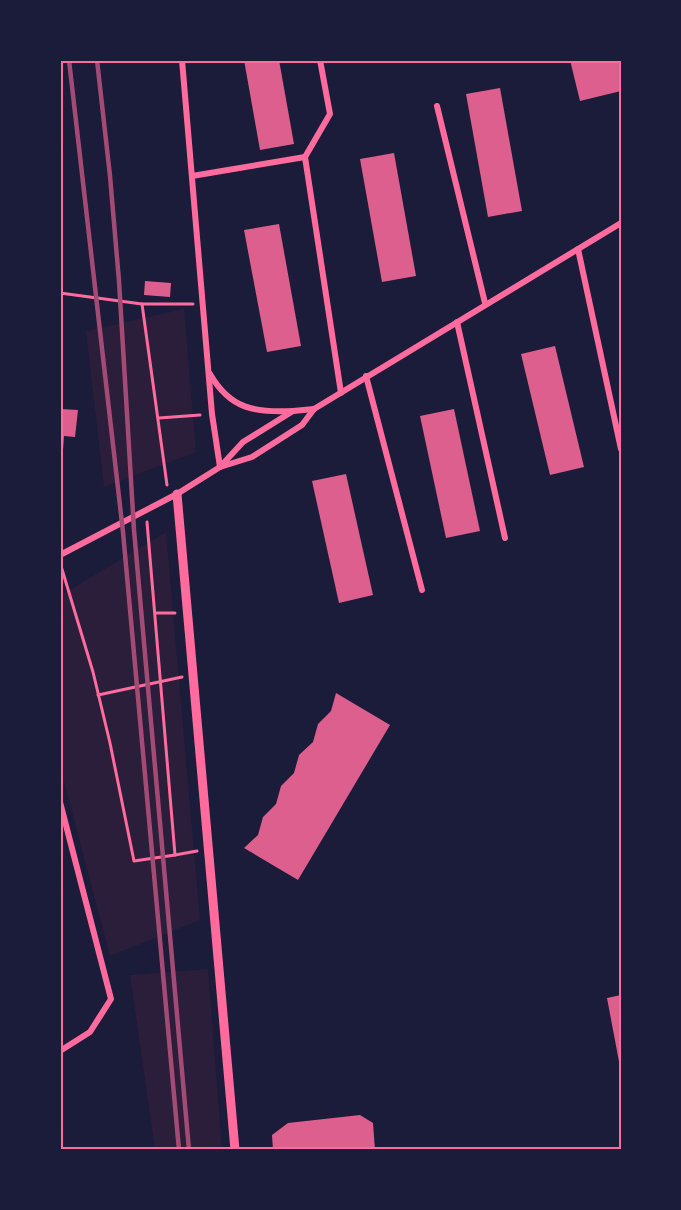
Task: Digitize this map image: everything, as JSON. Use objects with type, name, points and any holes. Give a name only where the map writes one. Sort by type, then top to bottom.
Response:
[{"type":"street","points":[[182,60],[208,372],[220,467]]},
{"type":"street","points":[[320,60],[330,114],[305,157],[341,393]]},
{"type":"street","points":[[437,106],[485,303]]},
{"type":"street","points":[[192,176],[305,157]]},
{"type":"street","points":[[220,467],[252,457],[302,425],[314,409],[366,376],[621,223]]},
{"type":"street","points":[[578,249],[621,449]]},
{"type":"street","points":[[458,322],[505,538]]},
{"type":"street","points":[[208,372],[223,393],[245,408],[269,413],[314,409]]},
{"type":"street","points":[[366,376],[422,590]]},
{"type":"street","points":[[60,555],[173,497],[220,467],[243,442],[293,411]]},
{"type":"street","points":[[173,497],[194,675],[235,1150]]},
{"type":"street","points":[[60,802],[111,999],[90,1032],[60,1051]]},
{"type":"path","points":[[60,293],[142,304],[202,304]]},
{"type":"path","points":[[142,304],[173,497]]},
{"type":"path","points":[[159,418],[212,414]]},
{"type":"path","points":[[146,511],[175,855]]},
{"type":"path","points":[[60,561],[98,695],[134,861],[209,849]]},
{"type":"path","points":[[156,613],[188,612]]},
{"type":"path","points":[[98,695],[194,675]]},
{"type":"shaded area","points":[[184,309],[196,452],[104,487],[86,331]]},
{"type":"shaded area","points":[[166,532],[200,920],[110,956],[60,766],[60,596]]},
{"type":"shaded area","points":[[208,969],[222,1150],[155,1150],[130,975]]},
{"type":"building","points":[[244,60],[279,60],[294,144],[260,150]]},
{"type":"building","points":[[570,60],[621,60],[621,91],[580,101]]},
{"type":"building","points":[[500,88],[522,211],[488,217],[466,94]]},
{"type":"building","points":[[394,153],[416,276],[382,282],[360,159]]},
{"type":"building","points":[[279,224],[301,346],[267,352],[244,230]]},
{"type":"building","points":[[145,281],[171,283],[170,297],[144,295]]},
{"type":"building","points":[[555,346],[584,467],[550,475],[521,354]]},
{"type":"building","points":[[60,409],[78,410],[75,437],[64,436],[62,465],[60,465]]},
{"type":"building","points":[[454,409],[480,531],[446,538],[420,416]]},
{"type":"building","points":[[346,474],[373,595],[339,603],[312,481]]},
{"type":"building","points":[[336,693],[390,725],[298,880],[244,848],[258,835],[263,817],[276,804],[281,786],[294,773],[299,755],[313,742],[318,724],[331,711]]},
{"type":"building","points":[[621,995],[621,1067],[620,1067],[607,998]]},
{"type":"building","points":[[360,1115],[373,1123],[375,1150],[273,1150],[272,1135],[288,1123]]},
{"type":"railway","points":[[69,60],[123,532],[179,1150]]},
{"type":"railway","points":[[97,60],[119,281],[134,530],[189,1150]]}]
